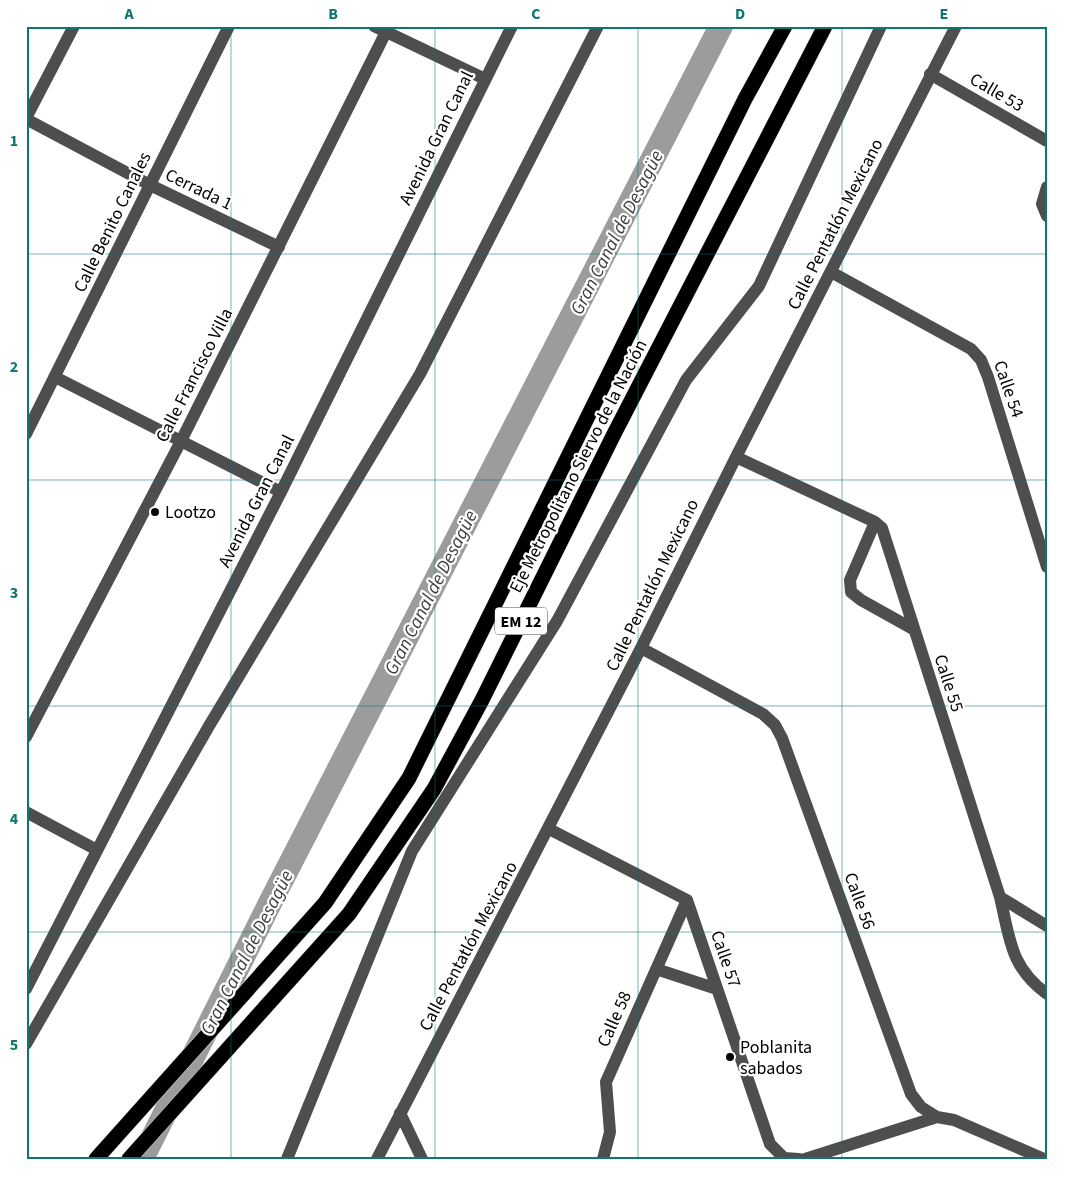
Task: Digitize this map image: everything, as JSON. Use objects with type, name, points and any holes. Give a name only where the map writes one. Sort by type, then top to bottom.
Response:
[{"type":"highway","name":"Eje Metropolitano Siervo de la Nación","points":[[96,1159],[325,903],[409,778],[744,99],[785,26]]},
{"type":"highway","name":"Eje Metropolitano Siervo de la Nación","points":[[129,1159],[349,914],[434,789],[482,700],[614,434],[825,26]]},
{"type":"street","points":[[26,118],[74,26]]},
{"type":"street","name":"Calle Benito Canales","points":[[26,434],[229,26]]},
{"type":"street","points":[[374,26],[388,29],[485,79]]},
{"type":"street","name":"Avenida Gran Canal","points":[[26,989],[281,492],[512,26]]},
{"type":"street","points":[[26,1044],[209,726],[420,374],[598,26]]},
{"type":"street","points":[[287,1159],[412,851],[557,621],[686,380],[759,286],[881,26]]},
{"type":"street","name":"Calle Pentatlón Mexicano","points":[[377,1159],[641,648],[736,457],[956,26]]},
{"type":"street","name":"Calle Francisco Villa","points":[[26,737],[180,442],[388,29]]},
{"type":"street","name":"Calle 53","points":[[930,74],[1047,141]]},
{"type":"street","name":"Cerrada 1","points":[[26,118],[150,185],[279,247]]},
{"type":"street","points":[[1047,187],[1042,204],[1047,216]]},
{"type":"street","name":"Calle 54","points":[[831,272],[971,349],[980,360],[988,377],[1047,567]]},
{"type":"street","points":[[55,377],[281,492]]},
{"type":"street","points":[[736,457],[875,522],[850,580],[851,592],[861,600],[913,629]]},
{"type":"street","name":"Calle 55","points":[[875,522],[882,528],[887,537],[913,629],[1000,897],[1015,959],[1034,984],[1047,994]]},
{"type":"street","name":"Calle 56","points":[[641,648],[763,714],[775,725],[782,738],[912,1094],[921,1107],[937,1117],[954,1120],[1044,1159]]},
{"type":"street","points":[[26,812],[97,850]]},
{"type":"street","points":[[549,828],[687,900]]},
{"type":"street","points":[[1000,897],[1047,926]]},
{"type":"street","name":"Calle 58","points":[[603,1159],[610,1132],[606,1082],[687,900]]},
{"type":"street","name":"Calle 57","points":[[687,900],[770,1144],[784,1158],[799,1159]]},
{"type":"street","points":[[656,969],[717,989]]},
{"type":"street","points":[[400,1113],[422,1159]]},
{"type":"street","points":[[805,1159],[937,1117]]},
{"type":"waterway","name":"Gran Canal de Desagüe","points":[[142,1159],[273,897],[721,26]]},
{"type":"place","name":"Lootzo","points":[[155,512]]},
{"type":"place","name":"Poblanita sabados","points":[[730,1057]]}]
